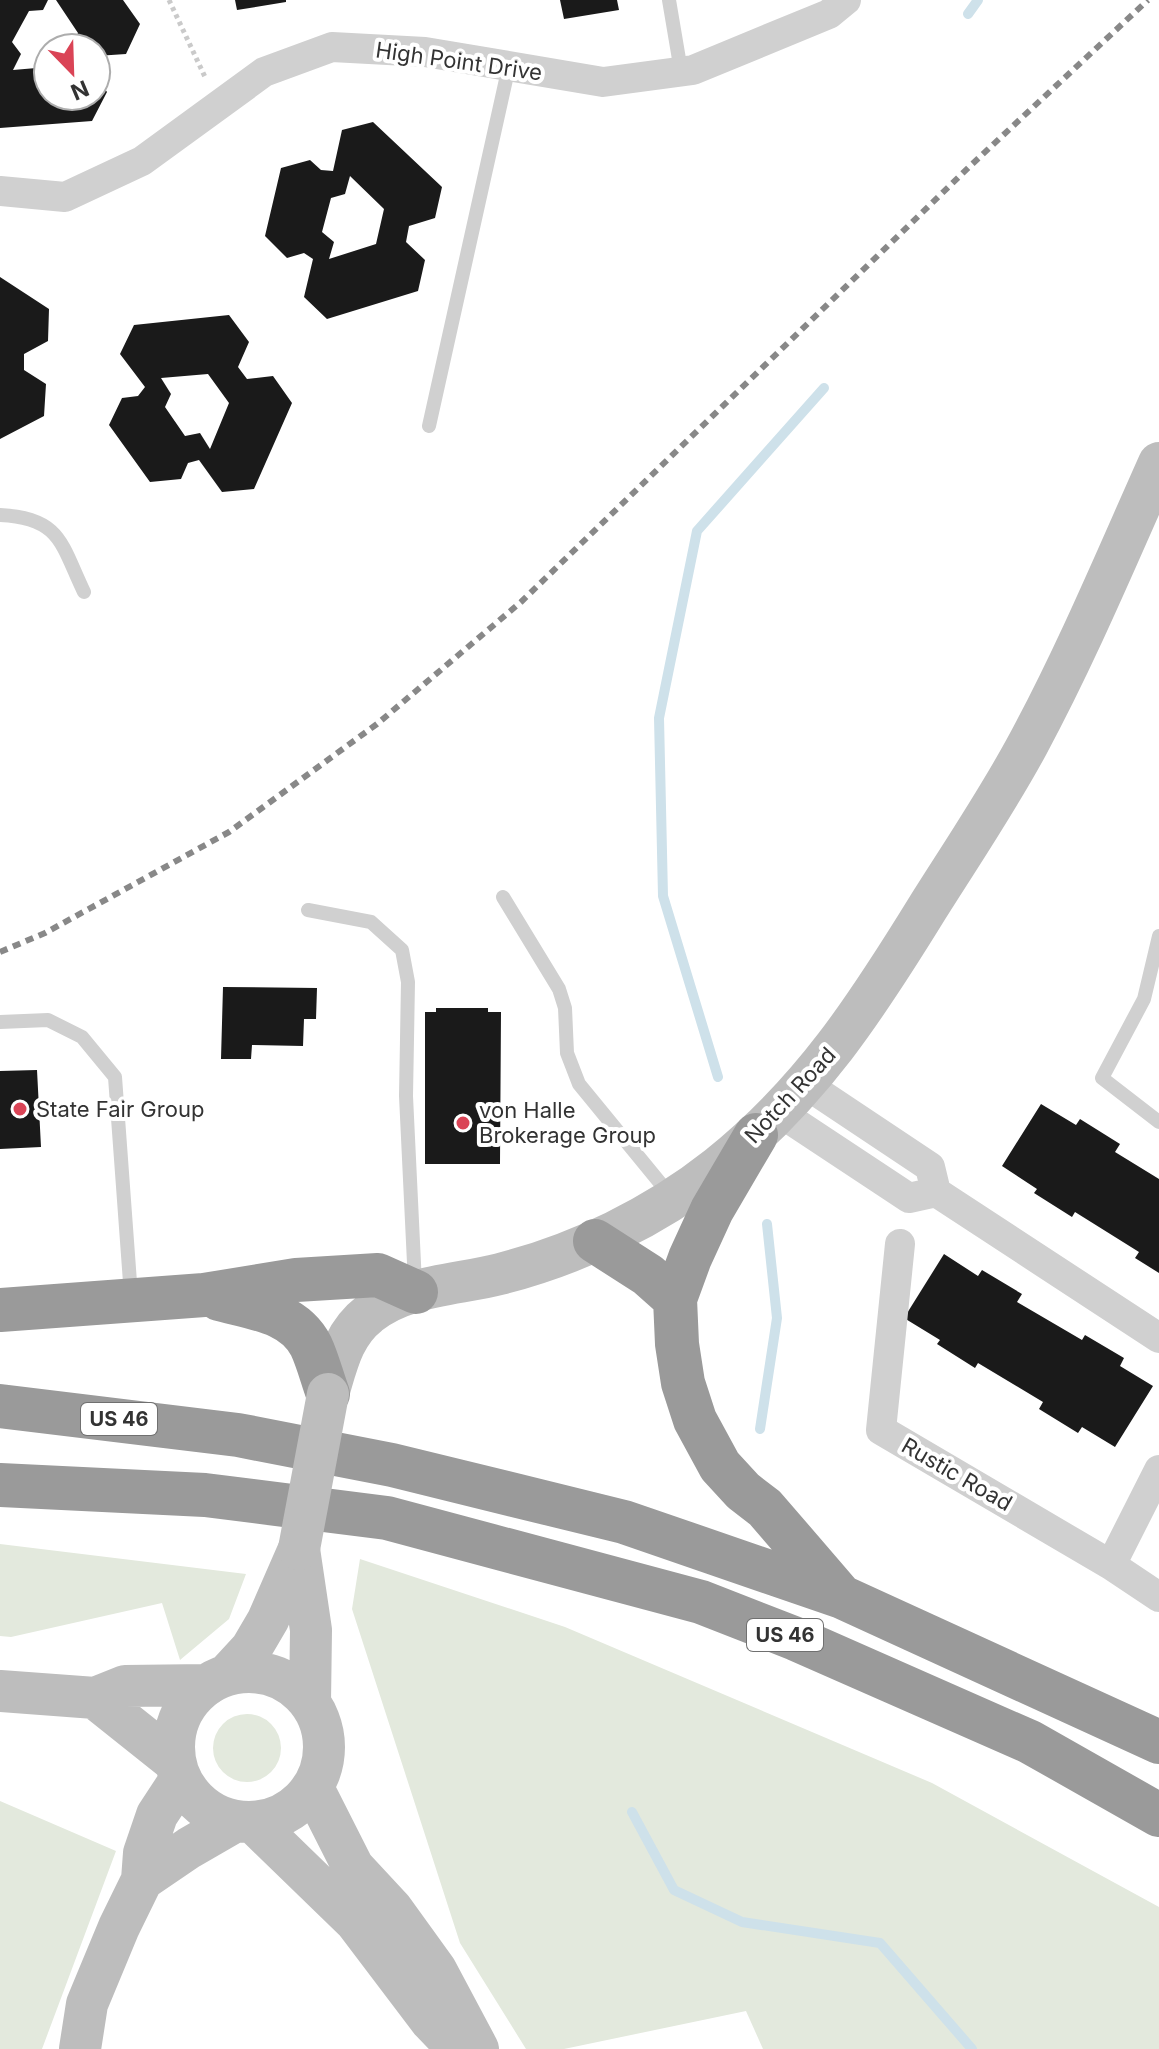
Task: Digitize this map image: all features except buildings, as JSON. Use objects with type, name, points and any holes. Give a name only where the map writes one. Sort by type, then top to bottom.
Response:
[{"type":"highway","points":[[780,1110],[712,1210],[675,1299],[683,1383],[695,1420],[720,1466],[743,1491],[765,1508],[842,1597]]},
{"type":"highway","points":[[595,1241],[648,1275],[675,1299]]},
{"type":"highway","points":[[0,1310],[204,1295],[296,1280],[378,1275],[416,1292]]},
{"type":"highway","points":[[204,1295],[270,1312],[296,1325],[310,1345],[328,1394]]},
{"type":"highway","name":"US 46","points":[[0,1406],[238,1435],[392,1465],[624,1522],[842,1597],[1159,1742]]},
{"type":"highway","name":"US 46","points":[[0,1485],[205,1495],[387,1518],[701,1602],[796,1639],[1030,1742],[1159,1815]]},
{"type":"street","name":"High Point Drive","points":[[0,191],[65,197],[142,161],[264,72],[332,47],[425,52],[603,82],[693,70],[829,14],[846,0]]},
{"type":"street","name":"Notch Road","points":[[217,1680],[251,1649],[268,1620],[299,1549],[328,1394],[341,1349],[352,1330],[381,1305],[416,1292],[502,1274],[595,1241],[673,1198],[716,1168],[780,1110],[850,1029],[1027,745],[1065,672],[1159,463]]},
{"type":"street","points":[[780,1110],[909,1198],[936,1192],[1159,1338]]},
{"type":"street","name":"Rustic Road","points":[[900,1244],[881,1430],[1111,1565],[1159,1597]]},
{"type":"street","points":[[1111,1565],[1159,1470]]},
{"type":"street","name":"Notch Road","points":[[299,1549],[311,1630],[310,1702]]},
{"type":"street","points":[[0,1691],[95,1698],[125,1686],[217,1680],[248,1671],[266,1673],[291,1684],[310,1702],[319,1718],[325,1745],[321,1772],[313,1788],[297,1806],[277,1818],[244,1822],[218,1817],[191,1796],[177,1771],[95,1698]]},
{"type":"street","points":[[80,2049],[87,2004],[142,1880],[144,1853],[177,1771],[174,1739],[179,1718],[190,1699],[217,1680]]},
{"type":"street","points":[[313,1788],[353,1867],[392,1909],[436,1970],[478,2049]]},
{"type":"street","points":[[142,1880],[244,1822]]},
{"type":"street","points":[[244,1822],[356,1922],[431,2021],[458,2049]]},
{"type":"lane","points":[[669,0],[681,71]]},
{"type":"lane","points":[[429,426],[509,66]]},
{"type":"lane","points":[[0,515],[33,519],[56,534],[84,592]]},
{"type":"lane","points":[[503,897],[559,989],[565,1008],[567,1053],[579,1084],[673,1198]]},
{"type":"lane","points":[[308,910],[371,922],[402,950],[408,982],[406,1096],[416,1292]]},
{"type":"lane","points":[[1159,936],[1144,999],[1102,1078],[1159,1122]]},
{"type":"lane","points":[[0,1022],[48,1020],[82,1037],[115,1077],[131,1300]]},
{"type":"path","points":[[169,0],[218,105]]},
{"type":"shaded area","points":[[0,1544],[246,1574],[229,1619],[180,1660],[162,1603],[11,1637],[0,1636]]},
{"type":"shaded area","points":[[360,1559],[565,1627],[932,1783],[1159,1907],[1159,2049],[763,2049],[746,2011],[564,2049],[526,2049],[460,1943],[352,1609]]},
{"type":"shaded area","points":[[240,1714],[254,1714],[266,1719],[276,1729],[281,1748],[276,1767],[266,1777],[254,1782],[240,1782],[228,1777],[218,1767],[213,1755],[213,1741],[218,1729],[228,1719]]},
{"type":"shaded area","points":[[0,1801],[116,1851],[42,2049],[0,2049]]},
{"type":"waterway","points":[[968,14],[978,0]]},
{"type":"waterway","points":[[718,1077],[663,896],[659,718],[697,531],[824,388]]},
{"type":"waterway","points":[[760,1429],[777,1318],[767,1224]]},
{"type":"waterway","points":[[632,1812],[674,1890],[742,1922],[880,1943],[972,2049]]},
{"type":"railway","points":[[0,952],[45,933],[229,832],[377,724],[521,602],[969,167],[1148,0]]},
{"type":"place","name":"State Fair Group","points":[[20,1109]]},
{"type":"place","name":"von Halle Brokerage Group","points":[[463,1123]]}]
